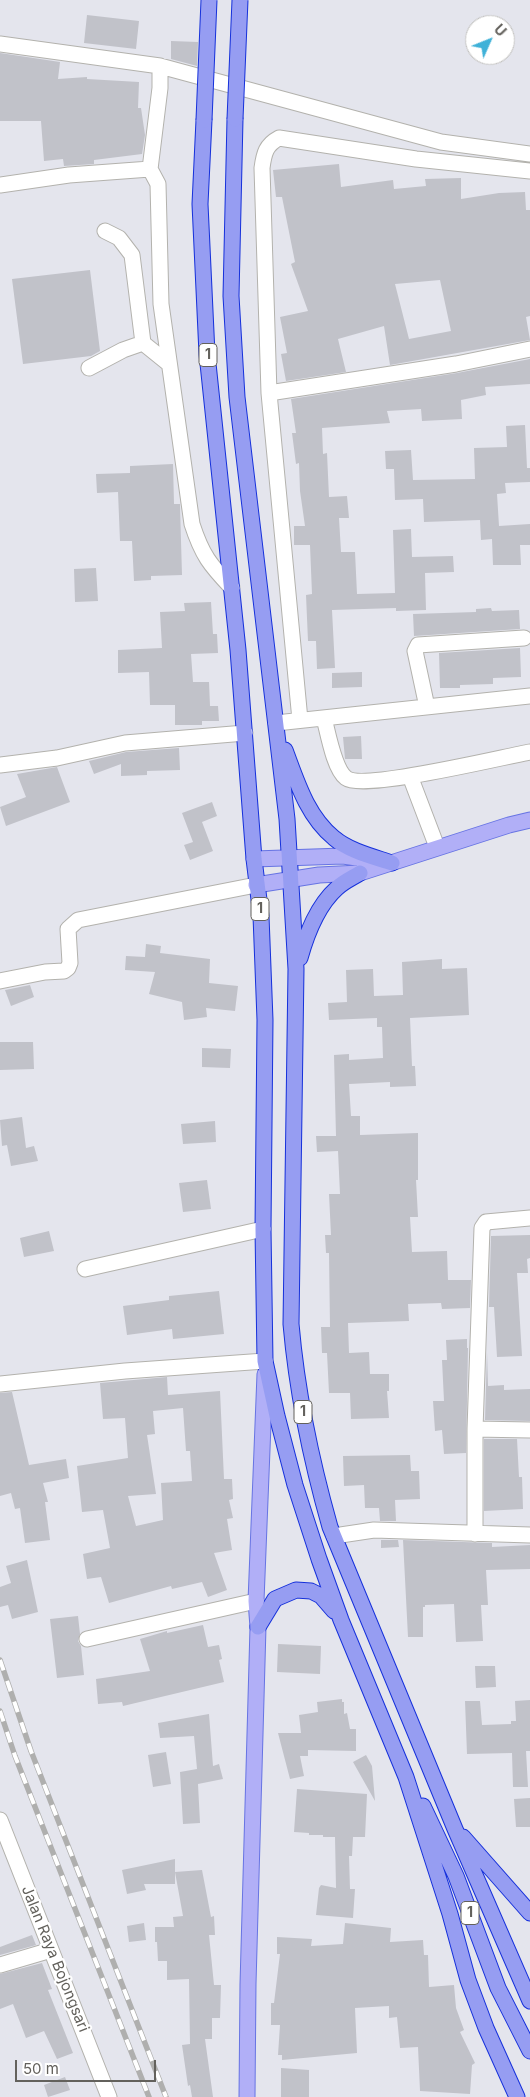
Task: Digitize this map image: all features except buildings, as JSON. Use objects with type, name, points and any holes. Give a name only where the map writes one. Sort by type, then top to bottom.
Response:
[{"type":"highway","name":"1","points":[[209,0],[200,204],[202,265],[208,354],[245,733],[256,885],[261,916],[266,1020],[263,1229],[265,1361],[295,1485],[341,1620],[406,1777],[432,1822],[456,1876],[498,1988],[526,2030],[530,2052]]},
{"type":"highway","name":"1","points":[[240,0],[231,296],[237,397],[276,723],[292,880],[296,969],[291,1324],[295,1370],[317,1479],[334,1536],[455,1829],[530,2001]]},
{"type":"highway","points":[[276,723],[299,788],[308,808],[320,824],[335,839],[362,852],[392,863]]},
{"type":"highway","points":[[296,969],[306,938],[326,900],[337,887],[360,873]]},
{"type":"highway","points":[[258,1627],[275,1599],[296,1590],[311,1591],[321,1596],[341,1620]]},
{"type":"highway","points":[[406,1777],[450,1914],[468,1980],[486,2028],[517,2097]]},
{"type":"highway","points":[[455,1829],[530,1913]]},
{"type":"main road","points":[[256,885],[320,875],[360,873],[437,847],[530,820]]},
{"type":"main road","points":[[254,858],[343,856],[392,863]]},
{"type":"main road","points":[[247,2097],[248,1984],[258,1627],[256,1601],[265,1361]]},
{"type":"street","points":[[0,44],[160,66],[441,142],[530,154]]},
{"type":"street","points":[[160,66],[160,88],[150,169],[158,184],[161,304],[169,364],[192,524],[203,555],[210,566],[232,588]]},
{"type":"street","points":[[300,720],[269,393],[262,168],[264,155],[269,144],[279,138],[416,159],[530,171]]},
{"type":"street","points":[[0,185],[69,175],[150,169]]},
{"type":"street","points":[[105,231],[119,238],[132,254],[143,343],[169,364]]},
{"type":"street","points":[[88,368],[123,350],[143,343]]},
{"type":"street","points":[[269,393],[456,364],[530,348]]},
{"type":"street","points":[[427,707],[415,651],[418,645],[524,638]]},
{"type":"street","points":[[276,723],[530,696]]},
{"type":"street","points":[[324,718],[339,771],[347,780],[360,782],[410,776],[530,752]]},
{"type":"street","points":[[0,765],[57,758],[125,743],[245,733]]},
{"type":"street","points":[[410,776],[437,847]]},
{"type":"street","points":[[0,981],[45,972],[64,971],[68,968],[70,963],[68,929],[78,920],[256,885]]},
{"type":"street","points":[[475,1534],[475,1429],[482,1228],[486,1222],[530,1218]]},
{"type":"street","points":[[86,1269],[263,1229]]},
{"type":"street","points":[[0,1384],[125,1370],[265,1361]]},
{"type":"street","points":[[475,1429],[530,1430]]},
{"type":"street","points":[[334,1536],[374,1530],[530,1535]]},
{"type":"street","points":[[87,1639],[256,1601]]},
{"type":"street","name":"Jalan Raya Bojongsari","points":[[0,1820],[109,2097]]},
{"type":"street","points":[[0,1965],[51,1950]]},
{"type":"railway","points":[[0,1660],[31,1751],[166,2097]]},
{"type":"railway","points":[[0,1711],[15,1756],[149,2097]]}]
